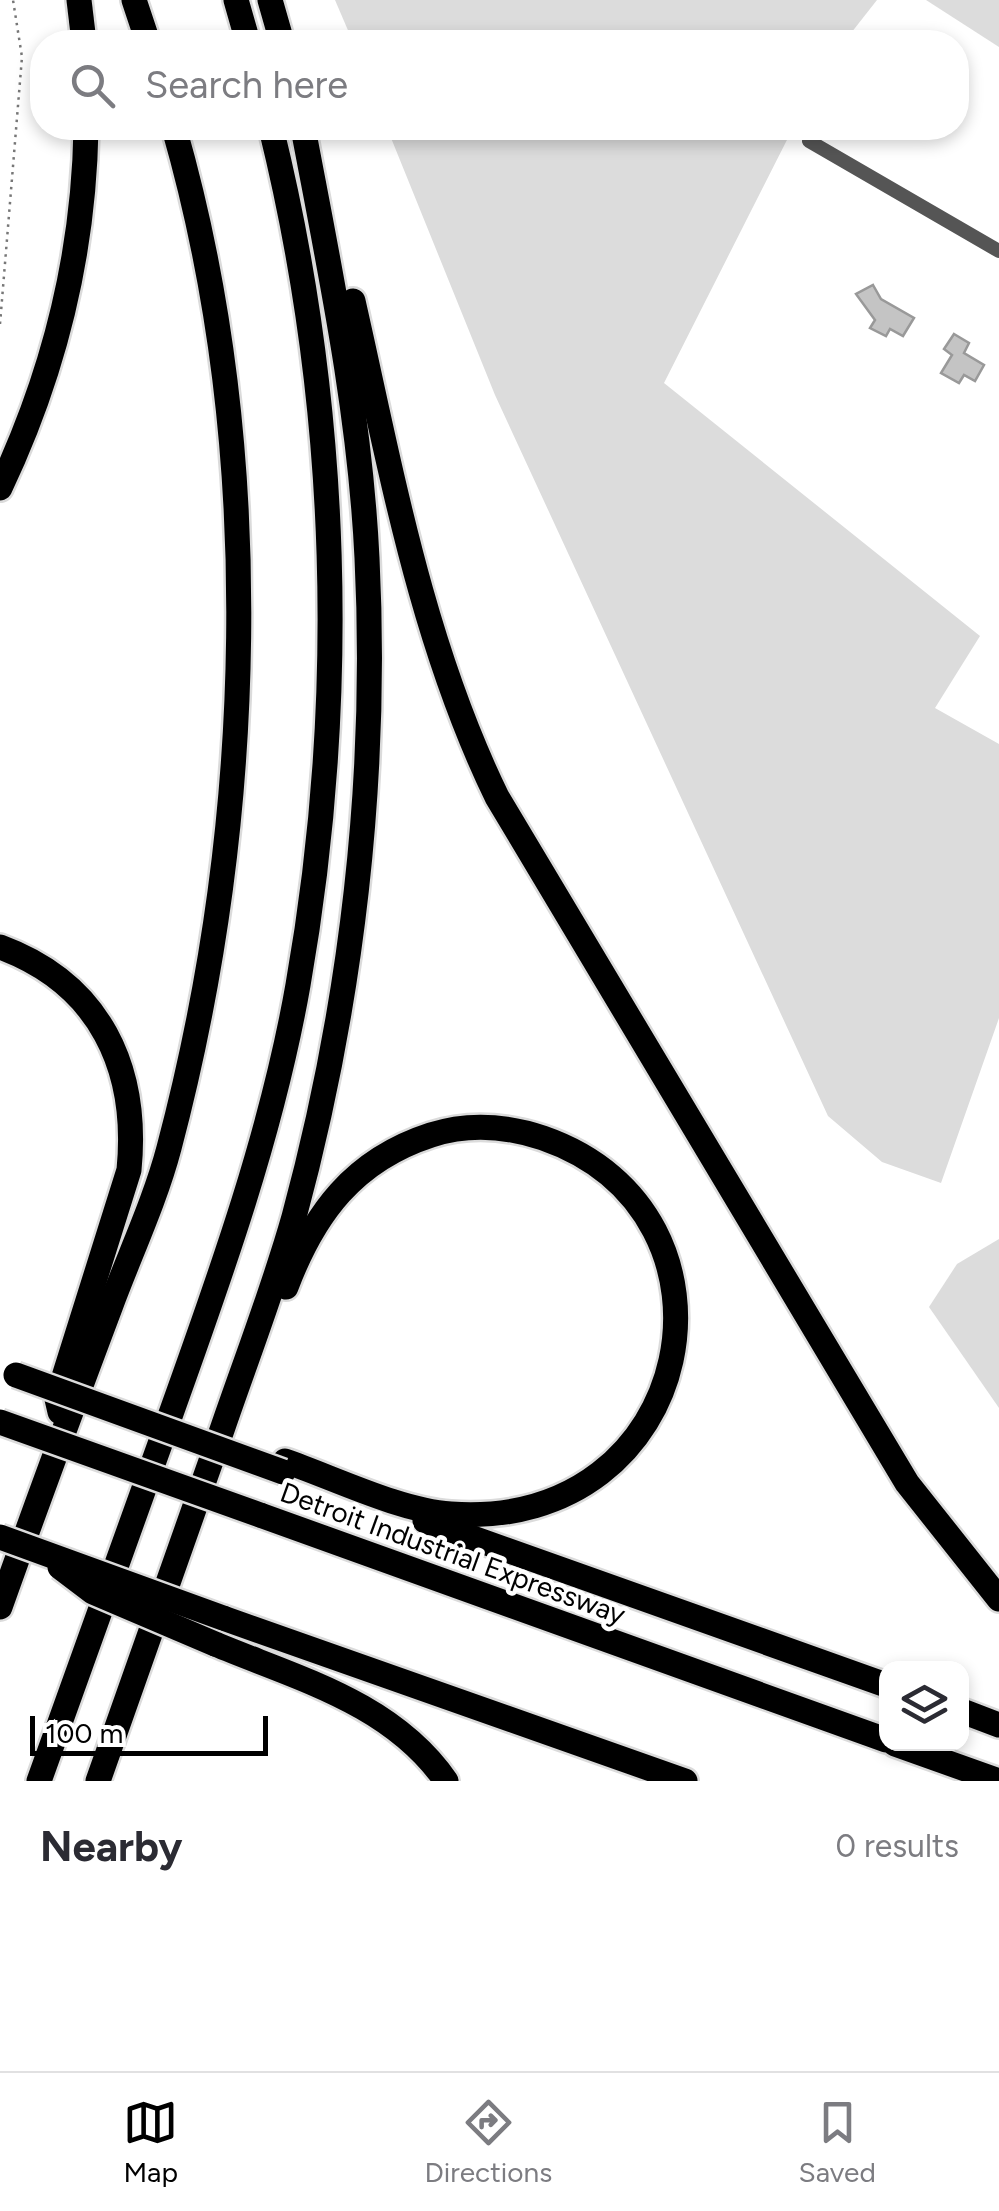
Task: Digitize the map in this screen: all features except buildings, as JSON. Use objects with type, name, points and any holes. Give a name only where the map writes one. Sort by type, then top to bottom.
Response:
[{"type":"highway","points":[[78,0],[82,30]]},
{"type":"highway","points":[[134,0],[144,30]]},
{"type":"highway","points":[[236,0],[245,30]]},
{"type":"highway","points":[[270,0],[279,30]]},
{"type":"highway","points":[[0,488],[41,390],[62,322],[85,188],[86,140]]},
{"type":"highway","points":[[0,1607],[169,1151],[208,965],[230,800],[236,702],[236,503],[219,337],[198,221],[177,140]]},
{"type":"highway","points":[[39,1781],[217,1286],[276,1081],[298,985],[328,742],[332,557],[318,404],[300,272],[273,140]]},
{"type":"highway","points":[[98,1781],[293,1219],[334,1040],[360,854],[370,651],[360,467],[348,366],[306,140]]},
{"type":"highway","points":[[310,140],[323,169],[419,587],[458,714],[476,756],[537,871],[907,1482],[999,1600]]},
{"type":"highway","points":[[0,947],[30,958],[86,1004],[106,1032],[129,1092],[133,1132],[129,1170],[57,1399],[64,1428]]},
{"type":"highway","points":[[5,1370],[192,1438],[284,1467],[446,1514],[494,1515],[531,1509],[586,1486],[636,1440],[668,1377],[674,1314],[671,1278],[658,1239],[636,1206],[600,1168],[566,1146],[522,1131],[481,1126],[441,1132],[402,1144],[370,1162],[344,1185],[317,1219],[232,1429],[191,1518]]},
{"type":"highway","name":"Detroit Industrial Expressway","points":[[0,1422],[879,1737]]},
{"type":"highway","points":[[284,1467],[879,1681]]},
{"type":"highway","points":[[0,1537],[685,1781]]},
{"type":"highway","points":[[36,1550],[93,1592],[378,1714],[410,1737],[446,1781]]},
{"type":"highway","points":[[108,1781],[127,1700]]},
{"type":"highway","points":[[969,1714],[999,1725]]},
{"type":"highway","points":[[915,1751],[999,1781]]},
{"type":"street","points":[[809,141],[999,251]]},
{"type":"path","points":[[0,324],[22,57],[12,0]]},
{"type":"shaded area","points":[[335,0],[877,0],[853,30],[348,30]]},
{"type":"shaded area","points":[[926,0],[999,0],[999,47]]},
{"type":"shaded area","points":[[392,140],[787,140],[664,383],[980,636],[935,708],[999,744],[999,1018],[941,1183],[882,1162],[828,1116],[495,395]]},
{"type":"shaded area","points":[[999,1239],[999,1408],[929,1307],[957,1264]]}]
